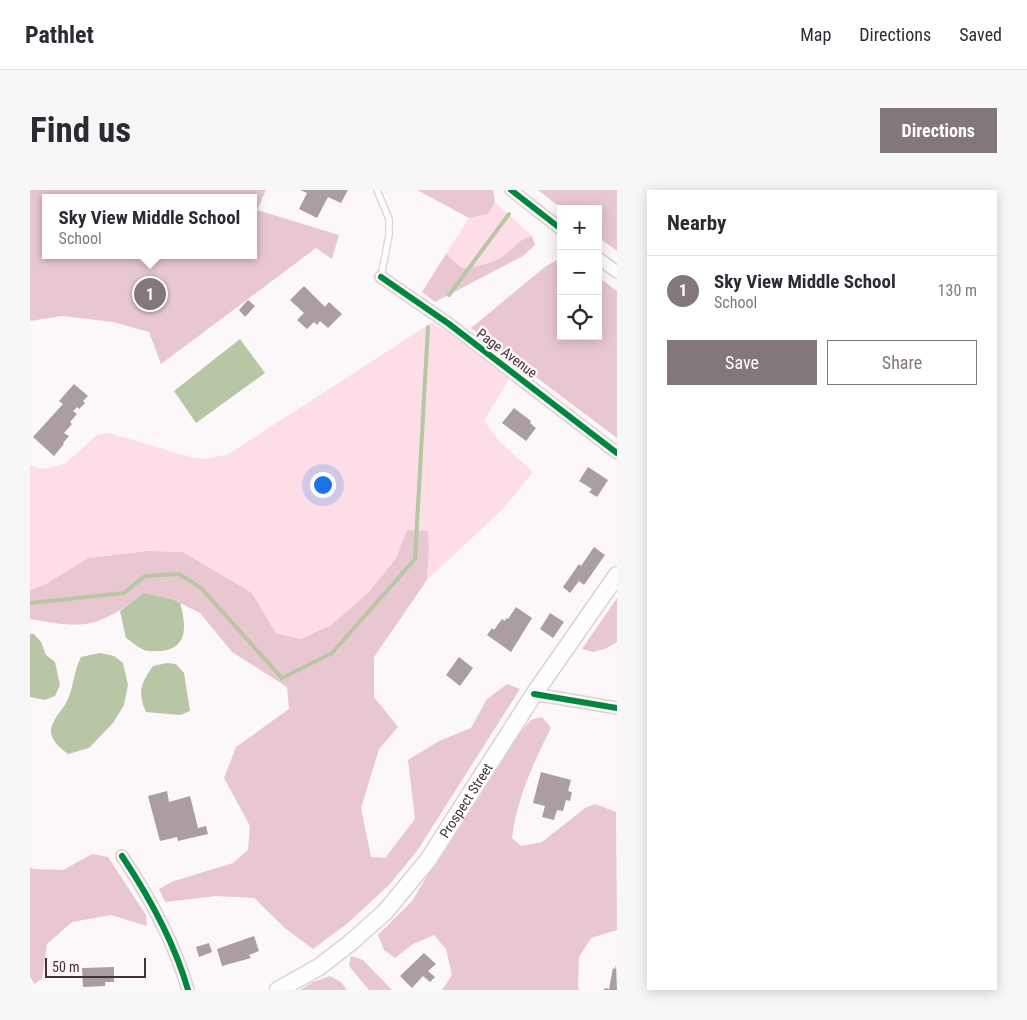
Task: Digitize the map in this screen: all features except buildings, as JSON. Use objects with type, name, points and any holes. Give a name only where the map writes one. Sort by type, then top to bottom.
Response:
[{"type":"main road","name":"Prospect Street","points":[[278,990],[319,967],[350,943],[385,912],[428,860],[534,694],[617,575]]},
{"type":"street","points":[[511,190],[557,226]]},
{"type":"street","points":[[602,261],[617,272]]},
{"type":"street","name":"Page Avenue","points":[[381,277],[448,324],[617,453]]},
{"type":"street","points":[[534,694],[617,708]]},
{"type":"street","points":[[122,856],[147,893],[169,935],[188,990]]},
{"type":"lane","points":[[377,190],[389,219],[389,235],[381,277]]},
{"type":"shaded area","points":[[30,190],[266,190],[257,210],[339,235],[332,259],[316,248],[161,364],[149,332],[113,322],[62,316],[30,321]]},
{"type":"shaded area","points":[[417,190],[493,190],[495,202],[488,214],[469,218]]},
{"type":"shaded area","points":[[538,190],[617,190],[617,251],[602,240],[602,205],[557,205]]},
{"type":"shaded area","points":[[495,202],[532,236],[521,241],[496,260],[462,268],[446,254],[469,218],[488,214]]},
{"type":"shaded area","points":[[532,236],[535,245],[523,256],[435,302],[422,292],[446,254],[462,268],[480,265],[497,260],[521,241]]},
{"type":"shaded area","points":[[557,260],[557,340],[602,340],[602,280],[617,291],[617,438],[471,328],[546,266]]},
{"type":"shaded area","points":[[431,323],[446,331],[509,379],[484,421],[499,441],[533,472],[504,508],[427,580],[429,552],[407,530],[396,558],[370,591],[331,625],[301,639],[276,633],[252,593],[183,552],[148,551],[88,558],[46,584],[30,590],[30,465],[43,469],[65,464],[97,435],[109,433],[190,457],[203,459],[227,455]]},
{"type":"shaded area","points":[[240,339],[265,373],[196,423],[174,391]]},
{"type":"shaded area","points":[[407,530],[428,531],[427,580],[374,657],[374,697],[398,727],[379,749],[361,808],[371,857],[385,858],[415,819],[408,760],[439,741],[471,728],[487,699],[507,684],[520,689],[417,851],[389,885],[348,923],[313,949],[286,929],[254,898],[216,896],[165,902],[159,889],[171,882],[233,863],[248,850],[250,826],[224,778],[236,747],[289,709],[287,687],[232,652],[200,613],[172,599],[144,593],[124,608],[101,620],[85,624],[64,624],[30,619],[30,590],[46,584],[88,558],[148,551],[183,552],[252,593],[276,633],[301,639],[331,625],[370,591],[396,558]]},
{"type":"shaded area","points":[[144,593],[172,599],[180,603],[184,628],[183,636],[175,647],[167,650],[147,651],[126,638],[120,611]]},
{"type":"shaded area","points":[[617,598],[617,642],[605,649],[593,652],[582,649]]},
{"type":"shaded area","points":[[30,634],[34,634],[41,642],[46,655],[55,662],[60,685],[55,696],[45,700],[30,697]]},
{"type":"shaded area","points":[[100,653],[114,656],[123,663],[128,685],[124,705],[113,723],[89,748],[68,754],[54,740],[51,729],[68,699],[81,657]]},
{"type":"shaded area","points":[[167,663],[176,664],[184,673],[190,711],[180,715],[146,712],[143,705],[141,693],[143,683],[153,666]]},
{"type":"shaded area","points":[[542,717],[551,728],[527,782],[518,809],[512,838],[521,846],[542,842],[585,808],[595,804],[616,812],[617,930],[591,938],[579,957],[579,990],[442,990],[452,975],[446,949],[434,935],[413,944],[395,958],[384,950],[378,935],[412,901],[519,733],[531,720]]},
{"type":"shaded area","points":[[92,854],[108,857],[146,915],[147,926],[111,915],[72,922],[47,944],[42,979],[34,984],[30,976],[30,867],[34,869],[63,870]]},
{"type":"shaded area","points":[[351,956],[363,960],[392,990],[369,990],[349,966]]},
{"type":"shaded area","points":[[330,976],[341,982],[347,990],[300,990],[313,982]]},
{"type":"waterway","points":[[449,295],[509,214]]},
{"type":"waterway","points":[[30,603],[124,593],[145,576],[179,574],[201,588],[282,678],[332,653],[415,559],[428,327]]},
{"type":"cycle path","points":[[511,190],[557,226]]},
{"type":"cycle path","points":[[381,277],[449,324],[617,453]]},
{"type":"cycle path","points":[[534,694],[617,708]]},
{"type":"cycle path","points":[[122,856],[160,920],[176,954],[188,990]]},
{"type":"place","name":"Sky View Middle School","points":[[150,294]]}]
